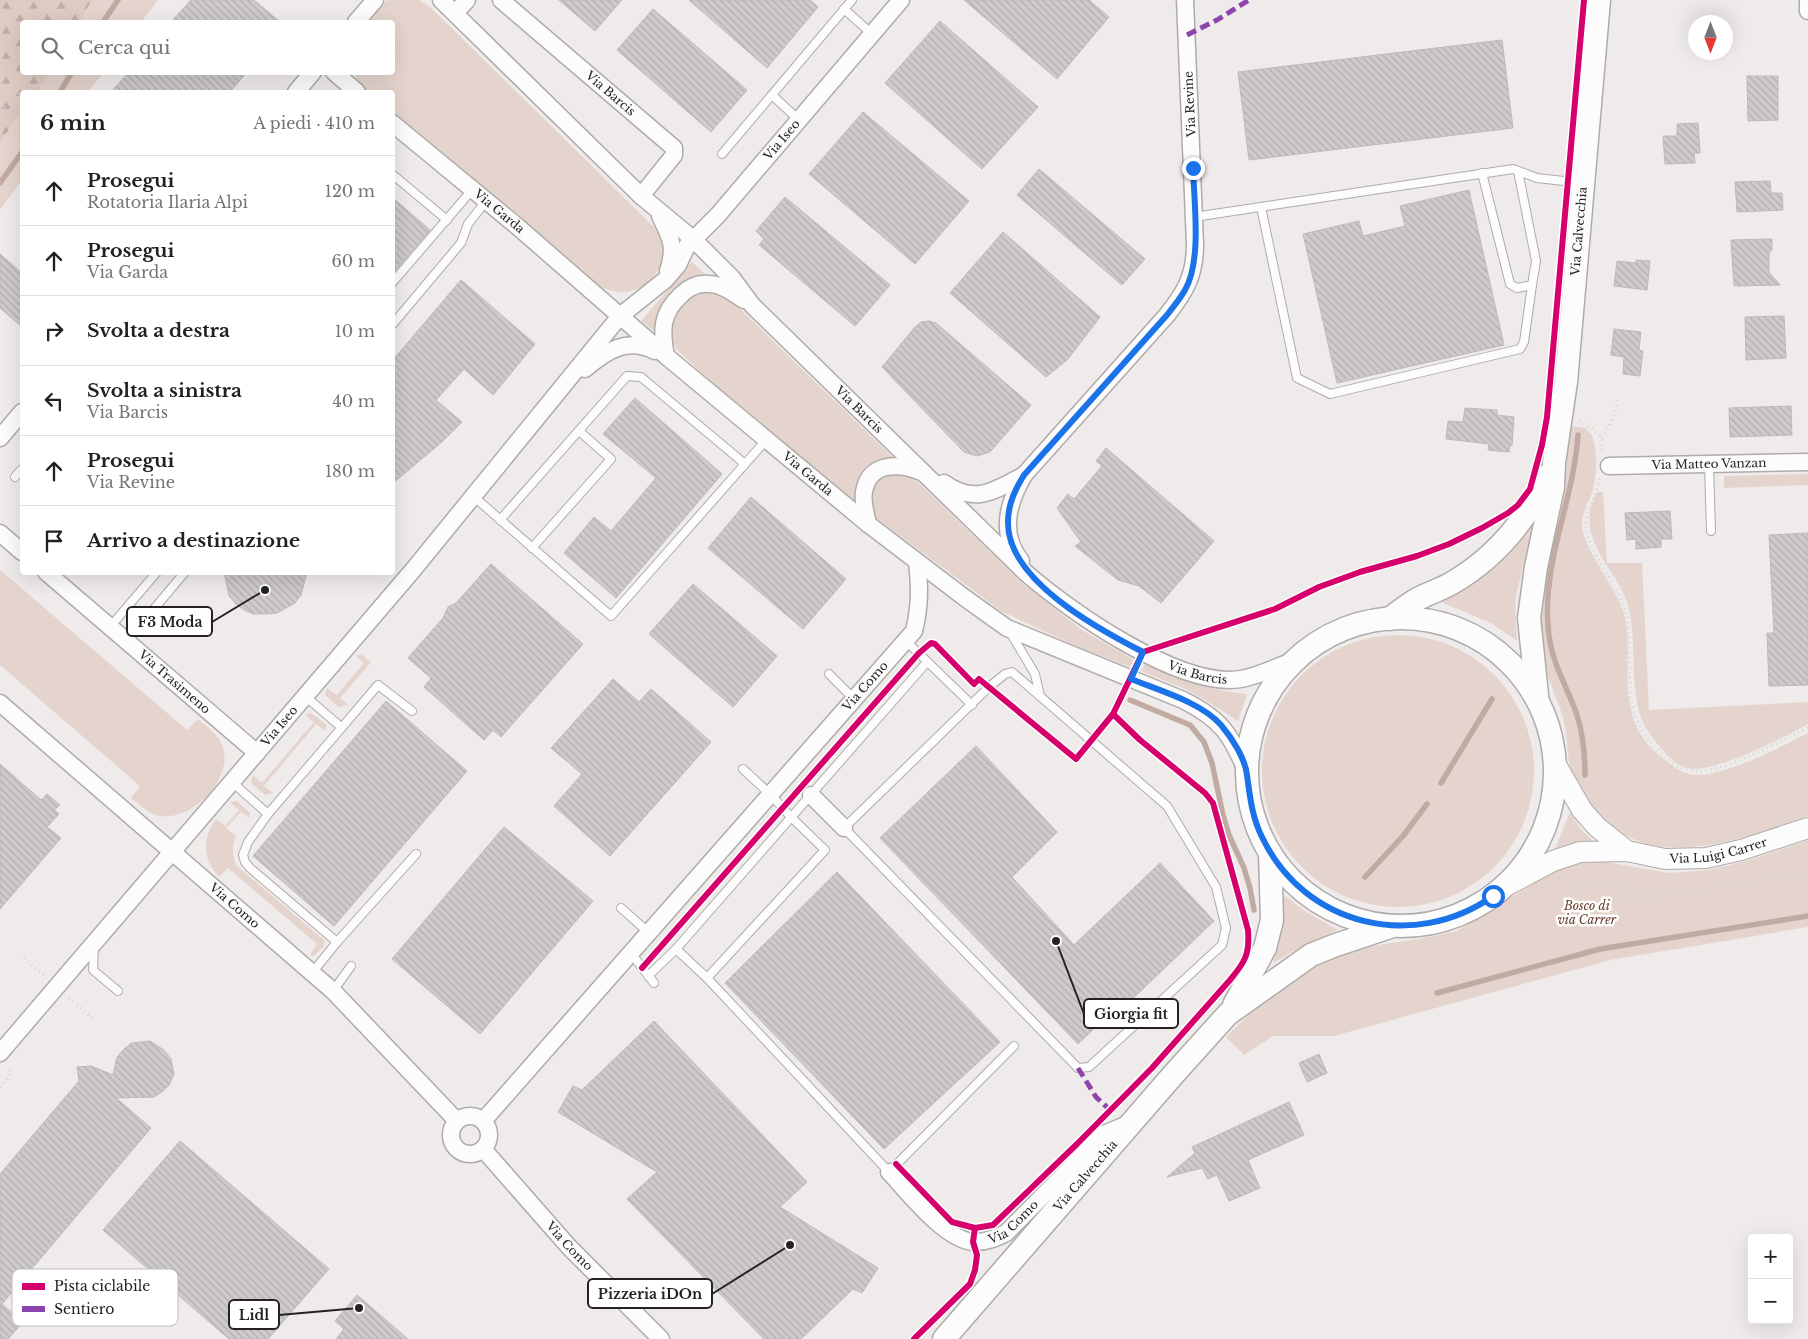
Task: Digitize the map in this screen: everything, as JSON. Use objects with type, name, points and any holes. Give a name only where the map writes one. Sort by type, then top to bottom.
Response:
[{"type":"main road","name":"Via Calvecchia","points":[[1538,701],[1529,618],[1536,567],[1553,487],[1554,463],[1572,329],[1599,0]]},
{"type":"main road","name":"Via Calvecchia","points":[[1389,619],[1415,601],[1453,582],[1489,555],[1505,540],[1531,508],[1554,463]]},
{"type":"main road","points":[[1408,618],[1432,621],[1459,629],[1476,638],[1507,660],[1522,677],[1538,701],[1551,735],[1555,762],[1554,796],[1545,829],[1529,858],[1504,887],[1477,906],[1456,916],[1424,924],[1396,926],[1377,924],[1354,918],[1324,905],[1294,882],[1270,853],[1261,836],[1252,812],[1247,773],[1250,744],[1258,716],[1271,690],[1282,674],[1316,644],[1339,631],[1358,624],[1389,619],[1408,618]]},
{"type":"main road","name":"Via Calvecchia","points":[[944,1339],[1228,1014],[1265,948],[1272,920],[1270,853]]},
{"type":"main road","name":"Via Calvecchia","points":[[1228,1014],[1310,955],[1396,926]]},
{"type":"street","points":[[358,20],[375,0]]},
{"type":"street","name":"Via Barcis","points":[[441,0],[641,196],[693,240],[732,278],[752,305],[1026,574],[1047,591],[1071,609],[1124,642],[1179,668],[1204,677],[1227,680],[1242,679],[1296,660]]},
{"type":"street","points":[[455,13],[467,0]]},
{"type":"street","name":"Via Barcis","points":[[501,0],[674,148],[674,155],[641,196]]},
{"type":"street","name":"Via Iseo","points":[[5,1059],[94,944],[413,570],[620,316],[661,284],[678,265],[687,246],[718,215],[901,0]]},
{"type":"street","name":"Via Revine","points":[[1047,591],[1017,556],[1010,540],[1009,510],[1014,494],[1024,475],[1167,315],[1185,291],[1191,278],[1195,259],[1185,0]]},
{"type":"street","points":[[1808,0],[1808,11]]},
{"type":"street","points":[[298,90],[310,75]]},
{"type":"street","points":[[337,75],[355,90]]},
{"type":"street","name":"Via Garda","points":[[395,125],[666,356],[868,524],[917,562],[1008,628],[1203,710],[1220,723],[1238,751],[1247,773]]},
{"type":"street","points":[[657,210],[673,245],[672,258],[661,284]]},
{"type":"street","name":"Via Iseo","points":[[595,295],[614,300],[629,300],[642,296],[661,284]]},
{"type":"street","name":"Via Barcis","points":[[666,356],[663,340],[664,323],[668,309],[685,291],[696,285],[709,284],[723,287],[752,305]]},
{"type":"street","name":"Via Iseo","points":[[554,397],[597,359],[616,348],[635,344],[650,348],[666,356]]},
{"type":"street","points":[[0,438],[20,414]]},
{"type":"street","name":"Via Matteo Vanzan","points":[[1603,463],[1710,465],[1808,462]]},
{"type":"street","name":"Via Barcis","points":[[868,524],[864,493],[868,481],[876,471],[889,465],[911,468],[924,473]]},
{"type":"street","name":"Via Revine","points":[[924,473],[963,494],[982,494],[997,490],[1024,475]]},
{"type":"street","points":[[0,533],[20,550]]},
{"type":"street","points":[[910,636],[918,614],[920,591],[917,562]]},
{"type":"street","name":"Via Trasimeno","points":[[49,575],[257,753]]},
{"type":"street","name":"Via Como","points":[[483,1121],[910,636]]},
{"type":"street","name":"Via Como","points":[[0,703],[333,991],[457,1121]]},
{"type":"street","name":"Via Luigi Carrer","points":[[1555,762],[1582,810],[1597,827],[1627,851]]},
{"type":"street","points":[[811,795],[844,828]]},
{"type":"street","name":"Via Luigi Carrer","points":[[1504,887],[1553,861],[1580,852],[1627,851],[1665,859],[1706,858],[1741,850],[1808,828]]},
{"type":"street","points":[[467,1116],[472,1116],[483,1121],[488,1129],[489,1136],[483,1149],[476,1153],[468,1154],[456,1148],[451,1136],[453,1126],[457,1121],[467,1116]]},
{"type":"street","name":"Via Como","points":[[889,1172],[948,1232],[973,1242],[992,1240],[1006,1233],[1104,1134],[1132,1122]]},
{"type":"street","name":"Via Como","points":[[483,1149],[569,1247],[661,1339]]},
{"type":"lane","points":[[722,154],[852,0]]},
{"type":"lane","points":[[844,9],[872,34]]},
{"type":"lane","points":[[772,94],[799,120]]},
{"type":"lane","points":[[1194,217],[1513,169],[1537,178],[1584,183]]},
{"type":"lane","points":[[1261,207],[1297,378],[1330,394],[1520,349],[1524,342],[1536,261],[1518,170]]},
{"type":"lane","points":[[1482,173],[1510,284],[1517,288],[1532,285]]},
{"type":"lane","points":[[395,177],[447,220]]},
{"type":"lane","points":[[395,280],[472,190]]},
{"type":"lane","points":[[395,321],[461,243],[468,224],[486,201]]},
{"type":"lane","points":[[500,520],[626,376],[641,377],[744,464]]},
{"type":"lane","points":[[532,548],[611,459],[579,431]]},
{"type":"lane","points":[[473,496],[611,616],[767,439]]},
{"type":"lane","points":[[1710,465],[1711,531]]},
{"type":"lane","points":[[15,477],[20,471]]},
{"type":"lane","points":[[110,627],[154,575]]},
{"type":"lane","points":[[127,642],[183,575]]},
{"type":"lane","points":[[1008,628],[1034,674],[1040,696]]},
{"type":"lane","points":[[910,636],[928,662],[972,705]]},
{"type":"lane","points":[[648,976],[676,948],[928,662]]},
{"type":"lane","points":[[1012,672],[1167,806],[1216,887],[1226,928],[1222,945],[1089,1067],[1078,1068],[844,828],[972,705],[989,687],[1005,674],[1012,672]]},
{"type":"lane","points":[[830,674],[854,699]]},
{"type":"lane","points":[[337,942],[244,862],[243,855],[248,842],[268,814],[378,685],[412,711]]},
{"type":"lane","points":[[305,696],[341,727]]},
{"type":"lane","points":[[707,978],[825,850],[743,769]]},
{"type":"lane","points":[[232,782],[268,814]]},
{"type":"lane","points":[[312,973],[337,942],[416,854]]},
{"type":"lane","points":[[620,908],[648,932]]},
{"type":"lane","points":[[94,944],[94,970],[118,992]]},
{"type":"lane","points":[[676,948],[707,978],[889,1172],[1014,1046]]},
{"type":"lane","points":[[630,952],[654,983]]},
{"type":"lane","points":[[333,991],[351,966]]},
{"type":"path","points":[[69,20],[84,0]]},
{"type":"path","points":[[22,90],[32,75]]},
{"type":"path","points":[[0,110],[17,98],[20,93]]},
{"type":"path","points":[[1618,397],[1616,414],[1602,438],[1603,463],[1598,486],[1586,515],[1586,529],[1591,543],[1627,613],[1631,641],[1632,702],[1637,722],[1652,744],[1667,758],[1680,768],[1693,771],[1709,770],[1735,761],[1808,727]]},
{"type":"path","points":[[1561,418],[1581,422],[1602,438]]},
{"type":"path","points":[[1673,895],[1641,892],[1608,884],[1580,885],[1569,892],[1565,898],[1570,909],[1580,912],[1808,871]]},
{"type":"path","points":[[24,958],[45,977]]},
{"type":"path","points":[[62,1005],[69,998],[95,1020]]},
{"type":"path","points":[[0,1087],[8,1077],[5,1059]]},
{"type":"green space","points":[[0,0],[158,0],[143,20],[20,20],[20,75],[101,75],[90,90],[20,90],[20,183],[0,210]]},
{"type":"green space","points":[[0,0],[92,0],[80,20],[20,20],[20,75],[49,75],[38,90],[20,90],[20,114],[0,142]]},
{"type":"green space","points":[[389,0],[419,0],[430,7],[655,228],[663,247],[663,256],[657,272],[651,279],[637,289],[619,292],[596,285],[395,114],[395,90],[367,90],[363,87],[354,75],[395,75],[395,20],[365,20],[379,4]]},
{"type":"green space","points":[[692,262],[705,274],[684,282],[670,294],[660,310],[654,331],[641,321]]},
{"type":"green space","points":[[705,290],[719,293],[734,303],[1023,584],[1082,630],[1134,660],[1130,667],[1078,647],[1001,611],[879,520],[737,406],[676,349],[669,333],[671,321],[677,309],[689,296]]},
{"type":"green space","points":[[1570,426],[1585,428],[1594,442],[1596,456],[1595,480],[1582,521],[1583,532],[1587,544],[1614,591],[1624,614],[1627,636],[1628,693],[1631,712],[1640,732],[1653,750],[1667,761],[1680,770],[1695,775],[1721,771],[1736,766],[1769,753],[1808,733],[1808,816],[1721,843],[1692,847],[1663,847],[1636,840],[1611,826],[1575,785],[1571,775],[1564,722],[1538,648],[1535,621]]},
{"type":"green space","points":[[1808,474],[1808,485],[1724,488],[1724,476]]},
{"type":"green space","points":[[1597,492],[1603,492],[1607,563],[1642,563],[1649,710],[1808,702],[1808,724],[1738,758],[1708,767],[1690,769],[1675,762],[1663,750],[1648,731],[1638,709],[1629,609],[1624,594],[1593,539],[1590,525],[1590,509]]},
{"type":"green space","points":[[1535,521],[1516,595],[1517,641],[1491,623],[1441,602],[1507,554],[1520,541]]},
{"type":"green space","points":[[0,570],[187,730],[198,719],[216,735],[223,747],[224,760],[222,772],[216,785],[197,805],[185,812],[172,816],[160,816],[145,809],[131,798],[140,786],[0,665]]},
{"type":"green space","points":[[1385,635],[1411,635],[1425,637],[1450,645],[1474,658],[1494,675],[1511,695],[1524,719],[1532,744],[1534,771],[1532,798],[1524,823],[1511,847],[1494,867],[1474,884],[1450,897],[1425,905],[1385,907],[1358,901],[1334,891],[1312,876],[1293,857],[1278,835],[1268,811],[1262,784],[1262,758],[1268,731],[1278,707],[1293,685],[1312,666],[1334,651],[1358,641]]},
{"type":"green space","points":[[355,655],[362,655],[371,662],[340,698],[348,705],[339,707],[325,695],[327,688],[337,695],[364,663]]},
{"type":"green space","points":[[1145,664],[1207,687],[1247,694],[1238,721],[1183,688],[1141,671]]},
{"type":"green space","points":[[311,713],[327,725],[325,731],[316,724],[264,786],[273,793],[265,795],[251,783],[253,775],[262,783],[314,722],[305,715]]},
{"type":"green space","points":[[237,801],[250,813],[249,818],[241,812],[226,828],[236,836],[233,851],[236,865],[325,941],[323,947],[314,956],[310,955],[317,944],[228,868],[219,877],[209,863],[206,842],[211,827],[216,819],[225,826],[239,810],[230,802]]},
{"type":"green space","points":[[1570,812],[1580,828],[1593,841],[1571,843],[1555,849]]},
{"type":"green space","name":"Bosco di via Carrer","points":[[1808,840],[1808,927],[1610,960],[1334,1036],[1273,1036],[1244,1055],[1226,1037],[1255,1008],[1318,961],[1358,948],[1457,931],[1547,875],[1574,862],[1601,861],[1668,873],[1709,870],[1746,861]]},
{"type":"green space","points":[[1284,895],[1306,912],[1338,930],[1304,945],[1273,963],[1282,930]]},
{"type":"building","points":[[191,0],[254,0],[278,20],[173,20]]},
{"type":"building","points":[[559,0],[622,0],[595,31]]},
{"type":"building","points":[[689,0],[810,0],[818,7],[767,68]]},
{"type":"building","points":[[964,0],[1089,0],[1109,17],[1057,79]]},
{"type":"building","points":[[653,9],[747,90],[711,132],[617,50]]},
{"type":"building","points":[[940,21],[1038,107],[982,169],[885,83]]},
{"type":"building","points":[[1502,40],[1513,128],[1249,160],[1238,72]]},
{"type":"building","points":[[126,75],[244,75],[232,90],[113,90]]},
{"type":"building","points":[[1747,76],[1778,76],[1778,120],[1748,121]]},
{"type":"building","points":[[863,112],[969,201],[915,264],[809,174]]},
{"type":"building","points":[[1698,123],[1700,153],[1694,153],[1695,163],[1665,164],[1663,136],[1677,136],[1677,124]]},
{"type":"building","points":[[1039,169],[1145,259],[1122,285],[1017,195]]},
{"type":"building","points":[[1770,181],[1771,193],[1782,193],[1783,210],[1737,212],[1735,182]]},
{"type":"building","points":[[1469,190],[1504,345],[1337,383],[1303,234],[1359,221],[1363,236],[1405,226],[1400,206]]},
{"type":"building","points":[[785,197],[890,285],[855,326],[759,245],[764,239],[756,231]]},
{"type":"building","points":[[395,200],[430,230],[395,271]]},
{"type":"building","points":[[1003,232],[1100,317],[1068,359],[1046,377],[950,293]]},
{"type":"building","points":[[1772,239],[1772,250],[1769,253],[1769,272],[1780,285],[1734,286],[1731,240]]},
{"type":"building","points":[[0,254],[20,271],[20,325],[0,308]]},
{"type":"building","points":[[1636,260],[1650,261],[1647,290],[1614,286],[1617,261],[1636,263]]},
{"type":"building","points":[[461,280],[535,344],[493,395],[464,369],[436,400],[462,422],[443,441],[395,481],[395,357]]},
{"type":"building","points":[[1784,316],[1786,358],[1746,360],[1745,317]]},
{"type":"building","points":[[929,321],[936,323],[1031,405],[990,452],[977,456],[964,452],[882,367],[915,327],[921,322]]},
{"type":"building","points":[[1614,329],[1641,332],[1639,350],[1643,351],[1640,376],[1623,374],[1624,357],[1611,355]]},
{"type":"building","points":[[635,398],[722,474],[616,598],[564,553],[594,517],[611,531],[656,478],[603,434]]},
{"type":"building","points":[[1791,406],[1792,435],[1730,437],[1729,408]]},
{"type":"building","points":[[1465,408],[1497,410],[1497,415],[1514,417],[1512,446],[1510,445],[1509,452],[1488,450],[1489,444],[1446,439],[1448,421],[1463,422]]},
{"type":"building","points":[[1106,448],[1214,541],[1161,603],[1139,586],[1118,580],[1075,546],[1081,542],[1057,508],[1068,494],[1074,499],[1102,466],[1096,461]]},
{"type":"building","points":[[751,497],[846,579],[803,629],[708,548]]},
{"type":"building","points":[[1670,511],[1672,539],[1661,539],[1661,547],[1636,549],[1636,539],[1627,540],[1625,513]]},
{"type":"building","points":[[1808,533],[1808,685],[1769,686],[1767,633],[1774,633],[1769,535]]},
{"type":"building","points":[[491,564],[583,644],[501,737],[493,730],[484,740],[424,687],[431,678],[408,658],[443,618],[448,607],[456,603]]},
{"type":"building","points":[[225,575],[306,575],[301,595],[295,603],[277,613],[254,614],[244,610],[229,596]]},
{"type":"building","points":[[693,584],[777,656],[733,707],[649,634]]},
{"type":"building","points":[[613,679],[639,702],[651,689],[711,742],[610,856],[554,806],[582,774],[551,748]]},
{"type":"building","points":[[386,701],[467,771],[334,926],[253,856]]},
{"type":"building","points":[[976,746],[1057,832],[1012,877],[1074,945],[1160,863],[1214,921],[1123,1008],[1120,1004],[1078,1044],[880,838]]},
{"type":"building","points":[[0,764],[41,800],[47,794],[60,805],[54,810],[59,814],[47,827],[61,838],[0,909]]},
{"type":"building","points":[[504,827],[593,901],[480,1034],[392,959]]},
{"type":"building","points":[[837,872],[1000,1042],[884,1149],[725,983]]},
{"type":"building","points":[[654,1021],[807,1182],[780,1207],[878,1268],[862,1293],[853,1289],[801,1339],[764,1339],[627,1199],[657,1172],[558,1112],[573,1086],[582,1090]]},
{"type":"building","points":[[150,1041],[164,1050],[171,1059],[174,1074],[169,1085],[163,1091],[154,1097],[116,1098],[151,1128],[32,1269],[12,1269],[12,1292],[2,1304],[12,1313],[12,1326],[19,1326],[8,1339],[0,1339],[0,1174],[79,1081],[77,1067],[91,1066],[113,1075],[117,1057],[132,1043]]},
{"type":"building","points":[[1319,1054],[1327,1073],[1307,1082],[1299,1063]]},
{"type":"building","points":[[1289,1102],[1304,1135],[1248,1160],[1260,1188],[1229,1201],[1217,1175],[1208,1179],[1202,1168],[1167,1177],[1195,1153],[1192,1147]]},
{"type":"building","points":[[180,1141],[329,1269],[268,1339],[229,1339],[178,1295],[178,1269],[148,1269],[103,1230]]},
{"type":"building","points":[[357,1295],[408,1339],[336,1339],[344,1329],[335,1321]]},
{"type":"waterway","points":[[104,20],[118,0]]},
{"type":"waterway","points":[[61,90],[70,75]]},
{"type":"waterway","points":[[0,183],[20,155]]},
{"type":"waterway","points":[[1578,435],[1571,483],[1550,577],[1548,625],[1555,661],[1579,722],[1585,760],[1585,775]]},
{"type":"waterway","points":[[1441,783],[1492,699]]},
{"type":"waterway","points":[[1130,700],[1190,725],[1204,742],[1212,763],[1223,815],[1229,835],[1244,868],[1254,910]]},
{"type":"waterway","points":[[1365,877],[1403,836],[1427,804]]},
{"type":"waterway","points":[[1437,993],[1600,949],[1808,916]]},
{"type":"marked path","points":[[1187,35],[1217,20],[1249,0]]},
{"type":"marked path","points":[[1078,1068],[1096,1097],[1111,1111]]},
{"type":"cycle path","points":[[642,968],[919,653],[931,643],[935,644],[974,684],[979,679],[1076,759],[1113,714],[1143,652],[1275,609],[1319,587],[1449,544],[1482,528],[1518,505],[1530,489],[1542,445],[1547,417],[1584,0]]},
{"type":"cycle path","points":[[914,1339],[970,1284],[975,1270],[977,1255],[973,1242],[975,1228],[993,1225],[1152,1068],[1230,980],[1247,952],[1248,930],[1213,803],[1205,793],[1140,740],[1113,714]]},
{"type":"cycle path","points":[[896,1164],[952,1222],[975,1228]]},
{"type":"place","name":"F3 Moda","points":[[265,590]]},
{"type":"place","name":"Giorgia fit","points":[[1056,941]]},
{"type":"place","name":"Pizzeria iDOn","points":[[790,1245]]},
{"type":"place","name":"Lidl","points":[[359,1308]]},
{"type":"route","points":[[1193,168],[1195,259],[1191,278],[1185,291],[1167,315],[1024,475],[1014,494],[1009,510],[1010,540],[1017,556],[1047,591],[1071,609],[1143,652],[1131,679],[1183,700],[1203,710],[1220,723],[1238,751],[1247,773],[1252,812],[1265,844],[1275,861],[1304,892],[1332,909],[1354,918],[1385,925],[1405,926],[1447,919],[1469,910],[1493,896]]}]
